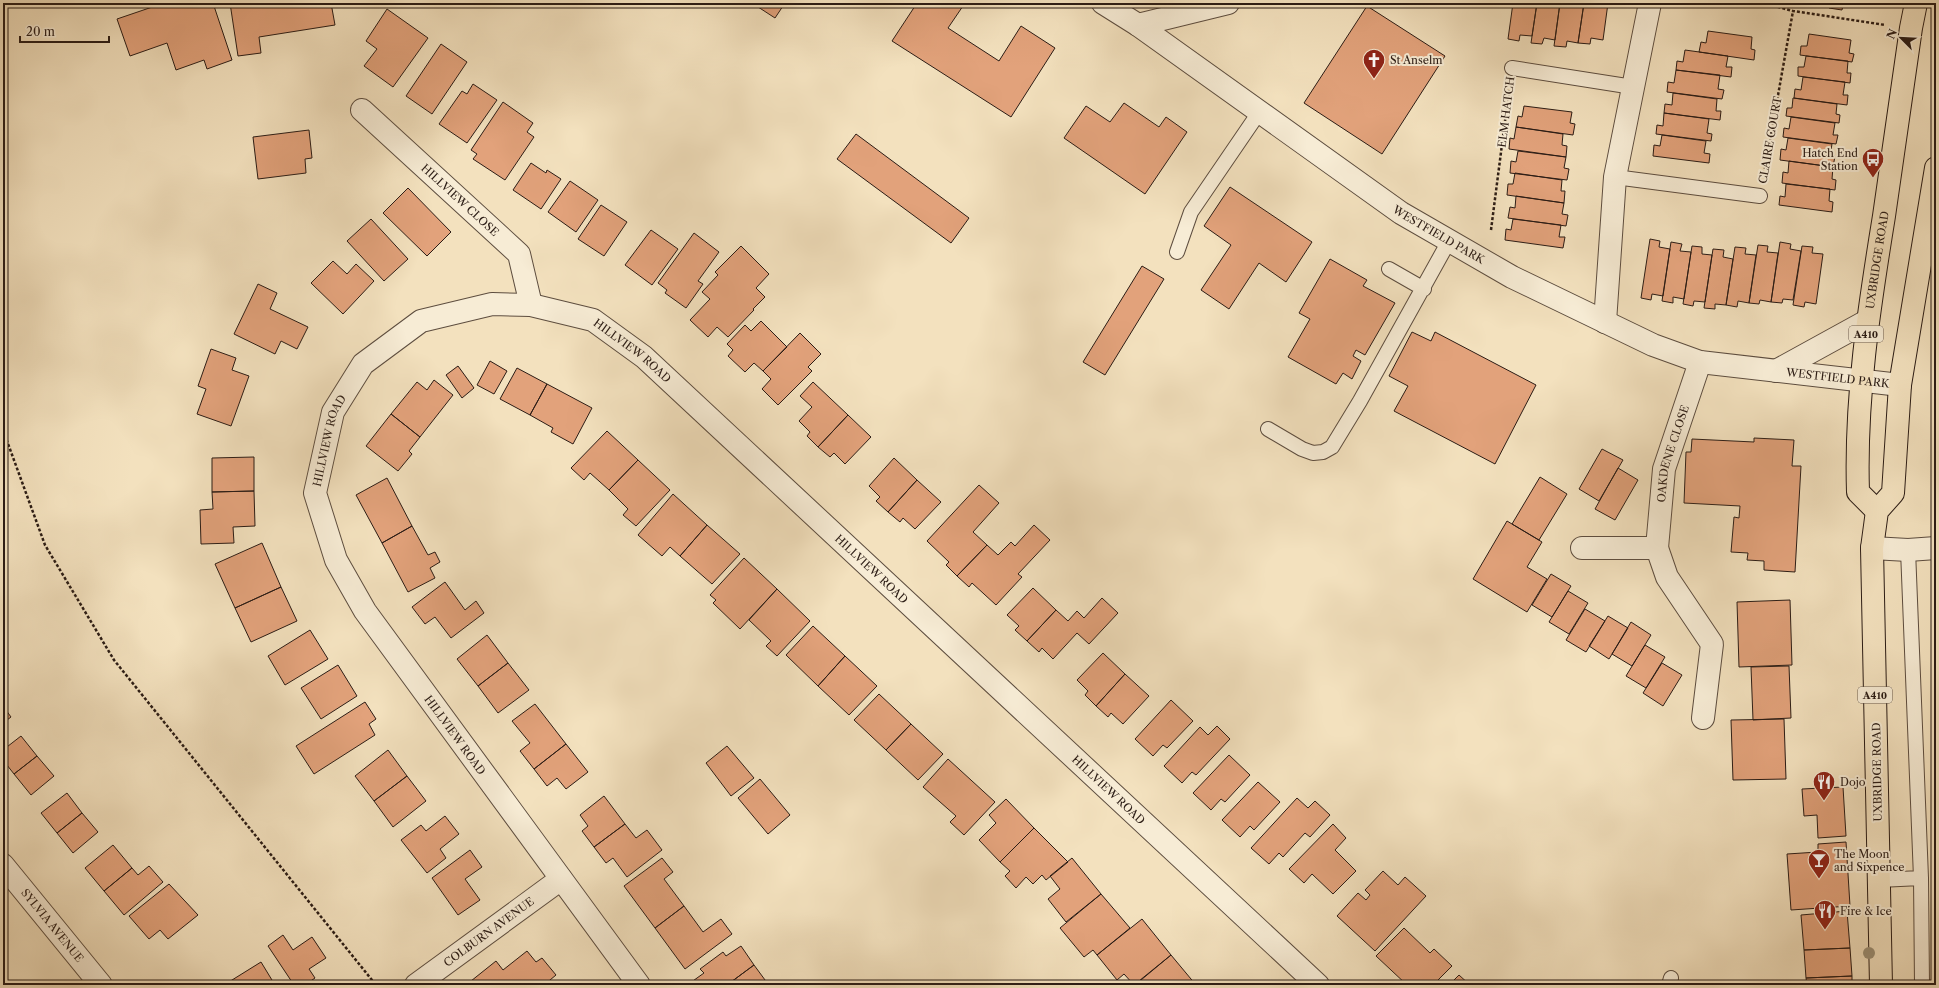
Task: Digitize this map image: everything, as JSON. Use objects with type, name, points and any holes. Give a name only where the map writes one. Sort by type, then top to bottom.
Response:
[{"type":"main road","name":"UXBRIDGE ROAD","points":[[1881,985],[1872,548],[1877,511],[1858,492],[1857,449],[1861,382],[1867,322],[1916,3]]},
{"type":"main road","points":[[1877,511],[1893,493],[1900,385],[1936,168]]},
{"type":"street","name":"WESTFIELD PARK","points":[[1103,3],[1138,25],[1401,213],[1512,277],[1605,322],[1653,345],[1700,362],[1861,382],[1900,385]]},
{"type":"street","points":[[1138,25],[1228,3]]},
{"type":"street","points":[[1605,322],[1615,177],[1650,3]]},
{"type":"street","name":"HILLVIEW CLOSE","points":[[362,110],[519,254],[531,305]]},
{"type":"street","name":"HILLVIEW ROAD","points":[[639,985],[365,611],[336,560],[316,493],[333,412],[363,364],[421,321],[492,304],[531,305],[593,320],[644,357],[1318,985]]},
{"type":"street","name":"WESTFIELD PARK","points":[[1776,371],[1867,322]]},
{"type":"street","name":"OAKDENE CLOSE","points":[[1700,362],[1664,469],[1657,548],[1667,577],[1712,644],[1702,718]]},
{"type":"street","points":[[1582,548],[1657,548]]},
{"type":"street","points":[[1872,548],[1908,550],[1936,548]]},
{"type":"street","name":"SYLVIA AVENUE","points":[[3,865],[102,985]]},
{"type":"street","name":"COLBURN AVENUE","points":[[416,985],[560,879]]},
{"type":"lane","name":"ELM HATCH","points":[[1512,68],[1633,87]]},
{"type":"lane","points":[[1177,252],[1191,212],[1260,111]]},
{"type":"lane","name":"CLAIRE COURT","points":[[1615,177],[1760,196]]},
{"type":"lane","points":[[1268,429],[1302,449],[1313,453],[1323,452],[1332,447],[1424,289],[1449,241]]},
{"type":"lane","points":[[1389,269],[1424,289]]},
{"type":"lane","points":[[1908,550],[1921,878],[1922,985]]},
{"type":"lane","points":[[1879,880],[1921,878]]},
{"type":"path","points":[[1763,3],[1792,11],[1911,28]]},
{"type":"path","name":"CLAIRE COURT","points":[[1760,196],[1792,11]]},
{"type":"path","name":"ELM HATCH","points":[[1491,230],[1512,68]]},
{"type":"path","points":[[3,430],[45,545],[114,660],[376,985]]},
{"type":"building","points":[[164,3],[213,3],[232,60],[207,69],[204,60],[176,70],[167,43],[130,56],[117,19]]},
{"type":"building","points":[[230,3],[331,3],[335,25],[259,37],[261,53],[238,56]]},
{"type":"building","points":[[756,3],[785,3],[775,18],[755,5]]},
{"type":"building","points":[[917,3],[965,3],[948,28],[999,61],[1021,26],[1055,48],[1011,117],[892,41]]},
{"type":"building","points":[[1513,3],[1537,3],[1532,36],[1520,35],[1519,41],[1508,39]]},
{"type":"building","points":[[1537,3],[1560,3],[1555,40],[1544,38],[1542,44],[1531,43]]},
{"type":"building","points":[[1560,3],[1584,3],[1578,43],[1567,41],[1566,47],[1554,46]]},
{"type":"building","points":[[1584,3],[1608,3],[1603,40],[1591,38],[1590,44],[1578,43]]},
{"type":"building","points":[[1830,3],[1856,3],[1855,7],[1843,5],[1842,10],[1829,8]]},
{"type":"building","name":"St Anselm","points":[[1367,6],[1445,56],[1382,154],[1304,103]]},
{"type":"building","points":[[387,9],[428,38],[393,87],[364,66],[377,49],[366,41]]},
{"type":"building","points":[[1708,31],[1752,37],[1751,49],[1755,50],[1754,60],[1699,52],[1701,42],[1706,43]]},
{"type":"building","points":[[1809,34],[1851,40],[1849,53],[1854,54],[1852,62],[1800,55],[1801,46],[1807,46]]},
{"type":"building","points":[[441,44],[467,62],[432,114],[406,96]]},
{"type":"building","points":[[1685,50],[1728,56],[1726,67],[1732,67],[1731,77],[1676,70],[1677,61],[1683,62]]},
{"type":"building","points":[[1806,56],[1848,61],[1847,73],[1851,73],[1850,83],[1798,76],[1798,67],[1804,67]]},
{"type":"building","points":[[1676,70],[1720,75],[1718,89],[1724,90],[1722,99],[1667,92],[1668,82],[1674,83]]},
{"type":"building","points":[[1803,77],[1845,82],[1843,95],[1848,95],[1847,105],[1794,98],[1795,89],[1801,90]]},
{"type":"building","points":[[473,84],[497,100],[467,143],[439,124],[462,91],[467,94]]},
{"type":"building","points":[[1673,93],[1717,99],[1716,111],[1721,111],[1720,120],[1664,113],[1665,104],[1672,105]]},
{"type":"building","points":[[1793,98],[1837,104],[1836,114],[1840,115],[1839,123],[1786,116],[1787,108],[1792,108]]},
{"type":"building","points":[[503,102],[533,123],[527,132],[534,137],[505,180],[473,159],[477,154],[471,150]]},
{"type":"building","points":[[1124,103],[1159,127],[1166,117],[1187,132],[1145,194],[1064,138],[1086,106],[1110,122]]},
{"type":"building","points":[[1524,106],[1572,112],[1570,123],[1575,124],[1573,135],[1516,127],[1518,116],[1522,117]]},
{"type":"building","points":[[1664,113],[1709,119],[1707,133],[1712,134],[1711,141],[1656,134],[1657,125],[1663,126]]},
{"type":"building","points":[[1791,117],[1835,123],[1833,135],[1838,135],[1836,144],[1783,137],[1784,128],[1789,129]]},
{"type":"building","points":[[1516,127],[1563,134],[1562,145],[1567,146],[1566,157],[1509,149],[1510,138],[1514,139]]},
{"type":"building","points":[[309,130],[312,158],[305,159],[306,173],[258,179],[253,137]]},
{"type":"building","points":[[856,134],[969,218],[951,243],[837,159]]},
{"type":"building","points":[[1662,135],[1706,141],[1704,153],[1710,154],[1709,163],[1653,156],[1654,145],[1660,146]]},
{"type":"building","points":[[1788,138],[1832,144],[1830,156],[1835,156],[1833,167],[1780,160],[1781,149],[1786,150]]},
{"type":"building","points":[[1518,151],[1566,157],[1564,168],[1569,169],[1567,180],[1510,173],[1511,161],[1516,162]]},
{"type":"building","points":[[1789,161],[1833,167],[1832,179],[1836,180],[1835,190],[1782,183],[1783,172],[1788,173]]},
{"type":"building","points":[[531,163],[546,173],[547,170],[561,179],[541,209],[513,190]]},
{"type":"building","points":[[1515,173],[1562,180],[1561,191],[1565,191],[1564,203],[1507,195],[1508,184],[1513,184]]},
{"type":"building","points":[[570,181],[598,200],[576,232],[548,212]]},
{"type":"building","points":[[1786,184],[1830,189],[1829,201],[1833,202],[1832,212],[1779,205],[1780,196],[1785,197]]},
{"type":"building","points":[[1230,187],[1312,242],[1286,282],[1259,263],[1229,309],[1201,290],[1231,245],[1204,226]]},
{"type":"building","points":[[408,188],[451,232],[427,256],[383,213]]},
{"type":"building","points":[[1516,196],[1564,203],[1562,214],[1568,215],[1566,226],[1508,218],[1510,207],[1515,208]]},
{"type":"building","points":[[601,205],[627,222],[604,256],[578,239]]},
{"type":"building","points":[[371,219],[408,259],[384,281],[347,241]]},
{"type":"building","points":[[1513,219],[1561,225],[1559,237],[1565,237],[1563,248],[1505,240],[1506,229],[1511,230]]},
{"type":"building","points":[[651,230],[678,249],[652,285],[625,265]]},
{"type":"building","points":[[694,233],[719,252],[698,281],[703,284],[686,308],[665,293],[667,290],[658,283]]},
{"type":"building","points":[[1650,239],[1660,241],[1659,247],[1670,249],[1663,296],[1652,294],[1651,300],[1641,298]]},
{"type":"building","points":[[1671,242],[1682,244],[1680,251],[1691,252],[1684,299],[1673,297],[1673,303],[1662,301]]},
{"type":"building","points":[[1780,242],[1791,244],[1790,249],[1801,251],[1793,300],[1783,299],[1782,303],[1771,302]]},
{"type":"building","points":[[1758,245],[1768,246],[1767,252],[1778,253],[1771,302],[1760,300],[1759,304],[1749,303]]},
{"type":"building","points":[[741,246],[769,274],[756,288],[765,297],[728,337],[717,327],[708,337],[690,320],[710,299],[702,292],[718,275],[715,272]]},
{"type":"building","points":[[1692,246],[1702,247],[1702,254],[1712,255],[1705,302],[1694,301],[1693,306],[1683,304]]},
{"type":"building","points":[[1802,246],[1813,247],[1812,253],[1823,254],[1816,304],[1805,302],[1804,307],[1793,305]]},
{"type":"building","points":[[1735,247],[1746,248],[1745,254],[1756,255],[1749,303],[1738,301],[1737,307],[1726,305]]},
{"type":"building","points":[[1713,249],[1724,250],[1723,257],[1733,259],[1726,305],[1715,304],[1715,309],[1704,308]]},
{"type":"building","points":[[1330,259],[1367,280],[1363,286],[1395,303],[1365,355],[1356,350],[1353,356],[1361,361],[1352,379],[1343,373],[1336,384],[1288,357],[1310,319],[1299,313]]},
{"type":"building","points":[[333,261],[347,274],[356,264],[374,281],[343,314],[311,283]]},
{"type":"building","points":[[1142,266],[1164,279],[1105,375],[1083,362]]},
{"type":"building","points":[[258,284],[277,293],[270,309],[308,327],[297,349],[281,341],[275,354],[234,334]]},
{"type":"building","points":[[761,321],[787,347],[763,371],[754,363],[745,372],[728,356],[733,350],[727,344],[745,325],[751,331]]},
{"type":"building","points":[[1412,332],[1431,341],[1435,332],[1536,385],[1495,464],[1394,411],[1408,386],[1389,376]]},
{"type":"building","points":[[800,333],[821,354],[808,367],[812,371],[778,405],[762,389],[771,379],[763,371]]},
{"type":"building","points":[[211,349],[236,358],[232,370],[249,376],[231,426],[197,414],[206,389],[198,386]]},
{"type":"building","points":[[490,361],[507,371],[494,394],[477,385]]},
{"type":"building","points":[[458,366],[474,388],[462,398],[446,375]]},
{"type":"building","points":[[517,368],[547,384],[530,415],[500,399]]},
{"type":"building","points":[[434,380],[453,395],[420,437],[391,414],[417,382],[427,390]]},
{"type":"building","points":[[813,382],[848,415],[818,447],[807,436],[810,432],[799,421],[812,407],[800,396]]},
{"type":"building","points":[[547,384],[592,408],[573,444],[551,432],[553,428],[530,415]]},
{"type":"building","points":[[391,414],[420,437],[409,451],[412,454],[398,471],[366,446]]},
{"type":"building","points":[[848,415],[871,437],[845,464],[834,453],[830,457],[818,447]]},
{"type":"building","points":[[607,431],[638,460],[609,490],[590,473],[584,480],[571,468]]},
{"type":"building","points":[[1754,438],[1794,440],[1792,466],[1801,466],[1795,572],[1764,570],[1764,561],[1747,560],[1748,553],[1731,552],[1734,517],[1739,518],[1740,506],[1684,503],[1686,452],[1691,452],[1692,439],[1754,442]]},
{"type":"building","points":[[1602,449],[1623,460],[1599,501],[1579,489]]},
{"type":"building","points":[[254,457],[254,491],[212,492],[212,458]]},
{"type":"building","points":[[894,458],[917,480],[888,512],[876,501],[880,497],[869,486]]},
{"type":"building","points":[[638,460],[670,490],[636,526],[623,515],[628,509],[609,490]]},
{"type":"building","points":[[1618,468],[1638,480],[1615,520],[1595,509]]},
{"type":"building","points":[[1540,477],[1567,494],[1539,540],[1512,524]]},
{"type":"building","points":[[387,478],[412,526],[382,543],[356,495]]},
{"type":"building","points":[[917,480],[941,502],[915,529],[903,518],[900,522],[888,512]]},
{"type":"building","points":[[979,485],[999,503],[973,532],[987,545],[957,576],[946,565],[949,562],[927,541]]},
{"type":"building","points":[[254,491],[255,526],[233,527],[234,543],[201,544],[200,510],[213,509],[212,492]]},
{"type":"building","points":[[673,494],[707,525],[680,556],[670,547],[662,556],[638,535]]},
{"type":"building","points":[[1507,521],[1542,542],[1527,567],[1547,579],[1527,612],[1473,579]]},
{"type":"building","points":[[707,525],[740,554],[712,584],[680,556]]},
{"type":"building","points":[[1034,525],[1050,540],[1018,574],[1022,577],[996,605],[972,583],[969,587],[957,576],[987,545],[998,555],[1011,542],[1015,546]]},
{"type":"building","points":[[412,526],[428,555],[435,552],[440,562],[430,568],[435,578],[408,592],[382,543]]},
{"type":"building","points":[[262,543],[281,587],[235,608],[215,564]]},
{"type":"building","points":[[744,558],[777,589],[740,629],[713,603],[716,600],[710,595]]},
{"type":"building","points":[[1551,574],[1571,586],[1552,617],[1532,605]]},
{"type":"building","points":[[445,582],[465,610],[476,601],[484,613],[451,638],[435,617],[425,624],[412,607]]},
{"type":"building","points":[[281,587],[297,621],[251,642],[235,608]]},
{"type":"building","points":[[1033,588],[1056,610],[1027,641],[1015,630],[1019,626],[1007,615]]},
{"type":"building","points":[[777,589],[810,621],[777,656],[766,646],[771,641],[749,620]]},
{"type":"building","points":[[1568,591],[1588,603],[1569,634],[1549,622]]},
{"type":"building","points":[[1102,598],[1118,613],[1089,644],[1077,633],[1053,659],[1042,648],[1039,652],[1027,641],[1056,610],[1068,621],[1077,611],[1084,618]]},
{"type":"building","points":[[1790,600],[1792,665],[1739,667],[1737,602]]},
{"type":"building","points":[[1585,609],[1605,621],[1586,652],[1566,640]]},
{"type":"building","points":[[1608,616],[1628,628],[1609,659],[1589,646]]},
{"type":"building","points":[[1631,622],[1651,635],[1632,666],[1612,654]]},
{"type":"building","points":[[813,626],[845,656],[818,686],[786,655]]},
{"type":"building","points":[[310,630],[328,659],[285,685],[268,656]]},
{"type":"building","points":[[487,635],[508,663],[478,686],[457,659]]},
{"type":"building","points":[[1645,645],[1665,657],[1646,688],[1626,676]]},
{"type":"building","points":[[1103,653],[1125,674],[1096,706],[1085,695],[1088,691],[1077,680]]},
{"type":"building","points":[[845,656],[877,686],[849,715],[818,686]]},
{"type":"building","points":[[508,663],[529,690],[498,713],[478,686]]},
{"type":"building","points":[[1662,663],[1682,675],[1663,706],[1643,693]]},
{"type":"building","points":[[338,665],[357,696],[321,719],[301,688]]},
{"type":"building","points":[[1789,666],[1791,718],[1753,720],[1751,667]]},
{"type":"building","points":[[1125,674],[1149,696],[1123,724],[1111,713],[1108,717],[1096,706]]},
{"type":"building","points":[[879,694],[911,724],[886,750],[854,720]]},
{"type":"building","points":[[1171,700],[1193,721],[1167,748],[1163,745],[1153,756],[1135,739]]},
{"type":"building","points":[[365,702],[376,719],[369,724],[375,735],[314,774],[296,746]]},
{"type":"building","points":[[535,704],[566,744],[534,769],[520,751],[530,743],[512,721]]},
{"type":"building","points":[[3,706],[11,717],[3,723]]},
{"type":"building","points":[[1784,719],[1786,779],[1733,780],[1731,720]]},
{"type":"building","points":[[911,724],[943,754],[918,780],[886,750]]},
{"type":"building","points":[[1217,726],[1230,739],[1196,775],[1192,772],[1182,783],[1164,766],[1200,727],[1208,735]]},
{"type":"building","points":[[21,736],[37,756],[14,774],[3,760],[3,750]]},
{"type":"building","points":[[566,744],[588,772],[566,789],[557,778],[547,786],[534,769]]},
{"type":"building","points":[[727,746],[754,778],[731,796],[706,763]]},
{"type":"building","points":[[388,750],[407,776],[374,801],[355,776]]},
{"type":"building","points":[[1229,755],[1250,775],[1225,802],[1221,799],[1211,810],[1193,793]]},
{"type":"building","points":[[37,756],[54,776],[31,795],[14,774]]},
{"type":"building","points":[[948,759],[995,802],[964,835],[950,822],[956,816],[923,787]]},
{"type":"building","points":[[407,776],[426,801],[393,827],[374,801]]},
{"type":"building","points":[[760,779],[790,815],[768,834],[738,798]]},
{"type":"building","points":[[1258,782],[1280,802],[1254,830],[1250,826],[1240,837],[1222,820]]},
{"type":"building","name":"Dojo","points":[[1843,787],[1846,836],[1818,838],[1817,815],[1804,816],[1802,789]]},
{"type":"building","points":[[67,793],[82,813],[57,833],[41,813]]},
{"type":"building","points":[[604,796],[625,824],[594,847],[582,831],[588,826],[580,815]]},
{"type":"building","points":[[1297,798],[1308,808],[1315,801],[1330,815],[1310,837],[1305,833],[1283,857],[1279,853],[1269,864],[1251,848]]},
{"type":"building","points":[[1006,799],[1034,828],[1000,862],[979,840],[996,823],[989,815]]},
{"type":"building","points":[[82,813],[98,832],[73,853],[57,833]]},
{"type":"building","points":[[445,816],[459,834],[440,849],[446,858],[427,873],[401,840],[421,825],[426,831]]},
{"type":"building","points":[[625,824],[636,838],[647,830],[662,850],[627,877],[613,858],[606,863],[594,847]]},
{"type":"building","points":[[1333,824],[1346,838],[1335,850],[1356,871],[1333,894],[1312,874],[1304,883],[1289,869]]},
{"type":"building","points":[[1034,828],[1068,862],[1046,880],[1042,875],[1033,884],[1026,877],[1016,888],[1005,876],[1010,871],[1000,862]]},
{"type":"building","name":"The Moon and Sixpence","points":[[1846,842],[1850,906],[1791,910],[1787,854],[1818,852],[1818,844]]},
{"type":"building","points":[[113,845],[132,868],[104,891],[85,868]]},
{"type":"building","points":[[470,850],[482,867],[465,879],[480,900],[458,915],[432,878]]},
{"type":"building","points":[[662,858],[673,872],[664,879],[684,906],[655,928],[624,886]]},
{"type":"building","points":[[1072,858],[1101,894],[1066,922],[1048,899],[1060,889],[1050,876]]},
{"type":"building","points":[[149,866],[163,882],[124,915],[104,891],[132,868],[138,875]]},
{"type":"building","points":[[1383,871],[1398,885],[1405,877],[1426,896],[1375,951],[1337,916],[1358,893],[1366,900],[1370,895],[1365,890]]},
{"type":"building","points":[[169,884],[198,915],[168,939],[160,930],[149,939],[129,916]]},
{"type":"building","points":[[1101,894],[1130,928],[1097,955],[1093,950],[1084,957],[1060,928]]},
{"type":"building","points":[[684,906],[703,932],[721,919],[732,934],[685,969],[655,928]]},
{"type":"building","name":"Fire & Ice","points":[[1847,911],[1850,948],[1804,950],[1801,915]]},
{"type":"building","points":[[1142,919],[1171,955],[1134,985],[1124,974],[1117,980],[1097,955]]},
{"type":"building","points":[[1404,928],[1430,953],[1434,949],[1452,966],[1433,985],[1407,985],[1376,956]]},
{"type":"building","points":[[283,935],[293,950],[312,937],[326,958],[309,969],[315,978],[305,985],[294,985],[268,946]]},
{"type":"building","points":[[741,946],[754,965],[727,985],[692,985],[690,983],[704,973],[700,969],[723,952],[726,956]]},
{"type":"building","points":[[1850,948],[1852,976],[1806,978],[1804,950]]},
{"type":"building","points":[[527,951],[536,962],[542,958],[556,975],[544,985],[466,985],[496,961],[503,970]]},
{"type":"building","points":[[1171,955],[1196,985],[1135,985]]},
{"type":"building","points":[[261,962],[275,985],[224,985]]},
{"type":"building","points":[[754,965],[768,984],[727,985]]},
{"type":"building","points":[[1459,975],[1470,985],[1449,985]]},
{"type":"building","points":[[1852,976],[1852,985],[1807,985],[1806,978]]},
{"type":"place","name":"St Anselm","points":[[1374,80]]},
{"type":"place","name":"Hatch End Station","points":[[1873,178]]},
{"type":"place","name":"Dojo","points":[[1824,802]]},
{"type":"place","name":"The Moon and Sixpence","points":[[1819,880]]},
{"type":"place","name":"Fire & Ice","points":[[1825,930]]}]
